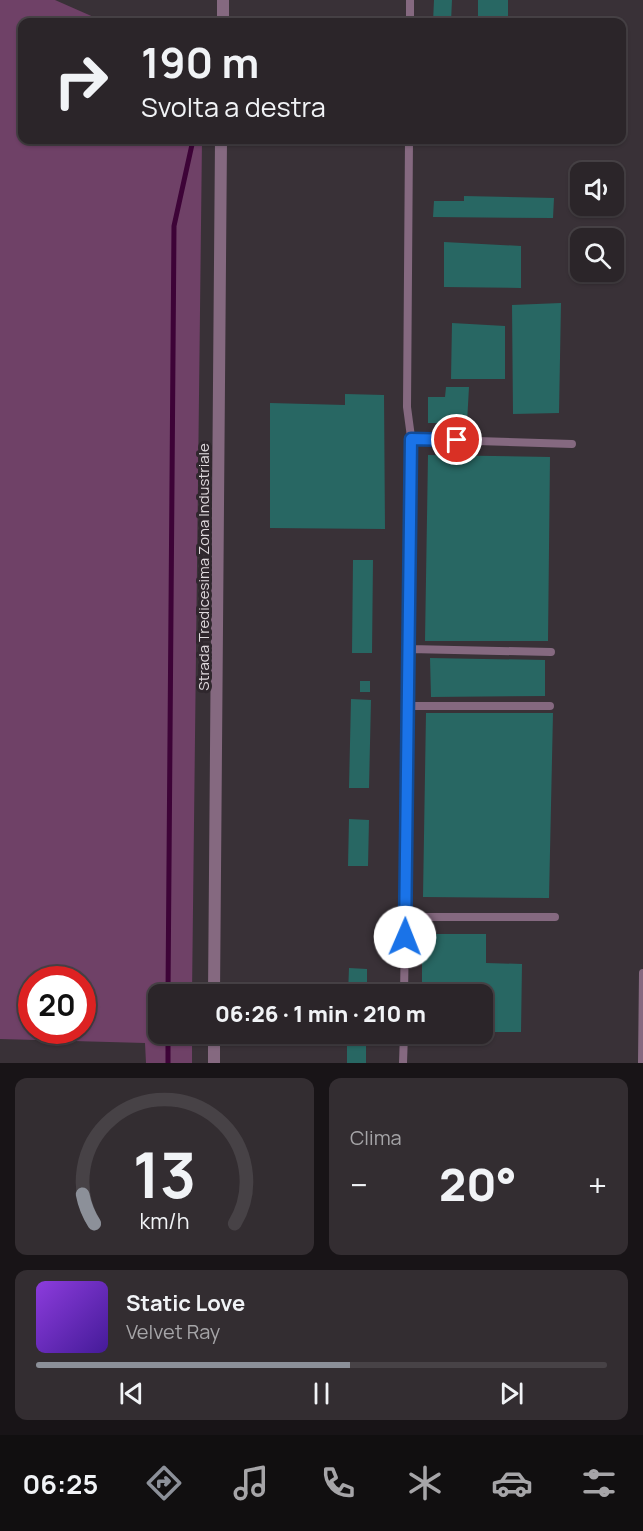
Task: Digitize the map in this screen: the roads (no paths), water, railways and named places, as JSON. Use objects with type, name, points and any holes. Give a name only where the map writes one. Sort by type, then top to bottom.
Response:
[{"type":"street","points":[[223,0],[223,18]]},
{"type":"street","name":"Strada Tredicesima Zona Industriale","points":[[214,984],[221,144]]},
{"type":"street","points":[[214,1044],[214,1063]]},
{"type":"lane","points":[[410,0],[410,18]]},
{"type":"lane","points":[[404,984],[410,649],[411,439],[407,407],[409,144]]},
{"type":"lane","points":[[411,439],[572,444]]},
{"type":"lane","points":[[410,649],[551,652]]},
{"type":"lane","points":[[409,706],[550,706]]},
{"type":"lane","points":[[406,917],[555,917]]},
{"type":"lane","points":[[642,1063],[643,973]]},
{"type":"lane","points":[[403,1063],[404,1044]]},
{"type":"waterway","points":[[168,984],[174,226],[192,144]]},
{"type":"waterway","points":[[168,1044],[168,1063]]}]
